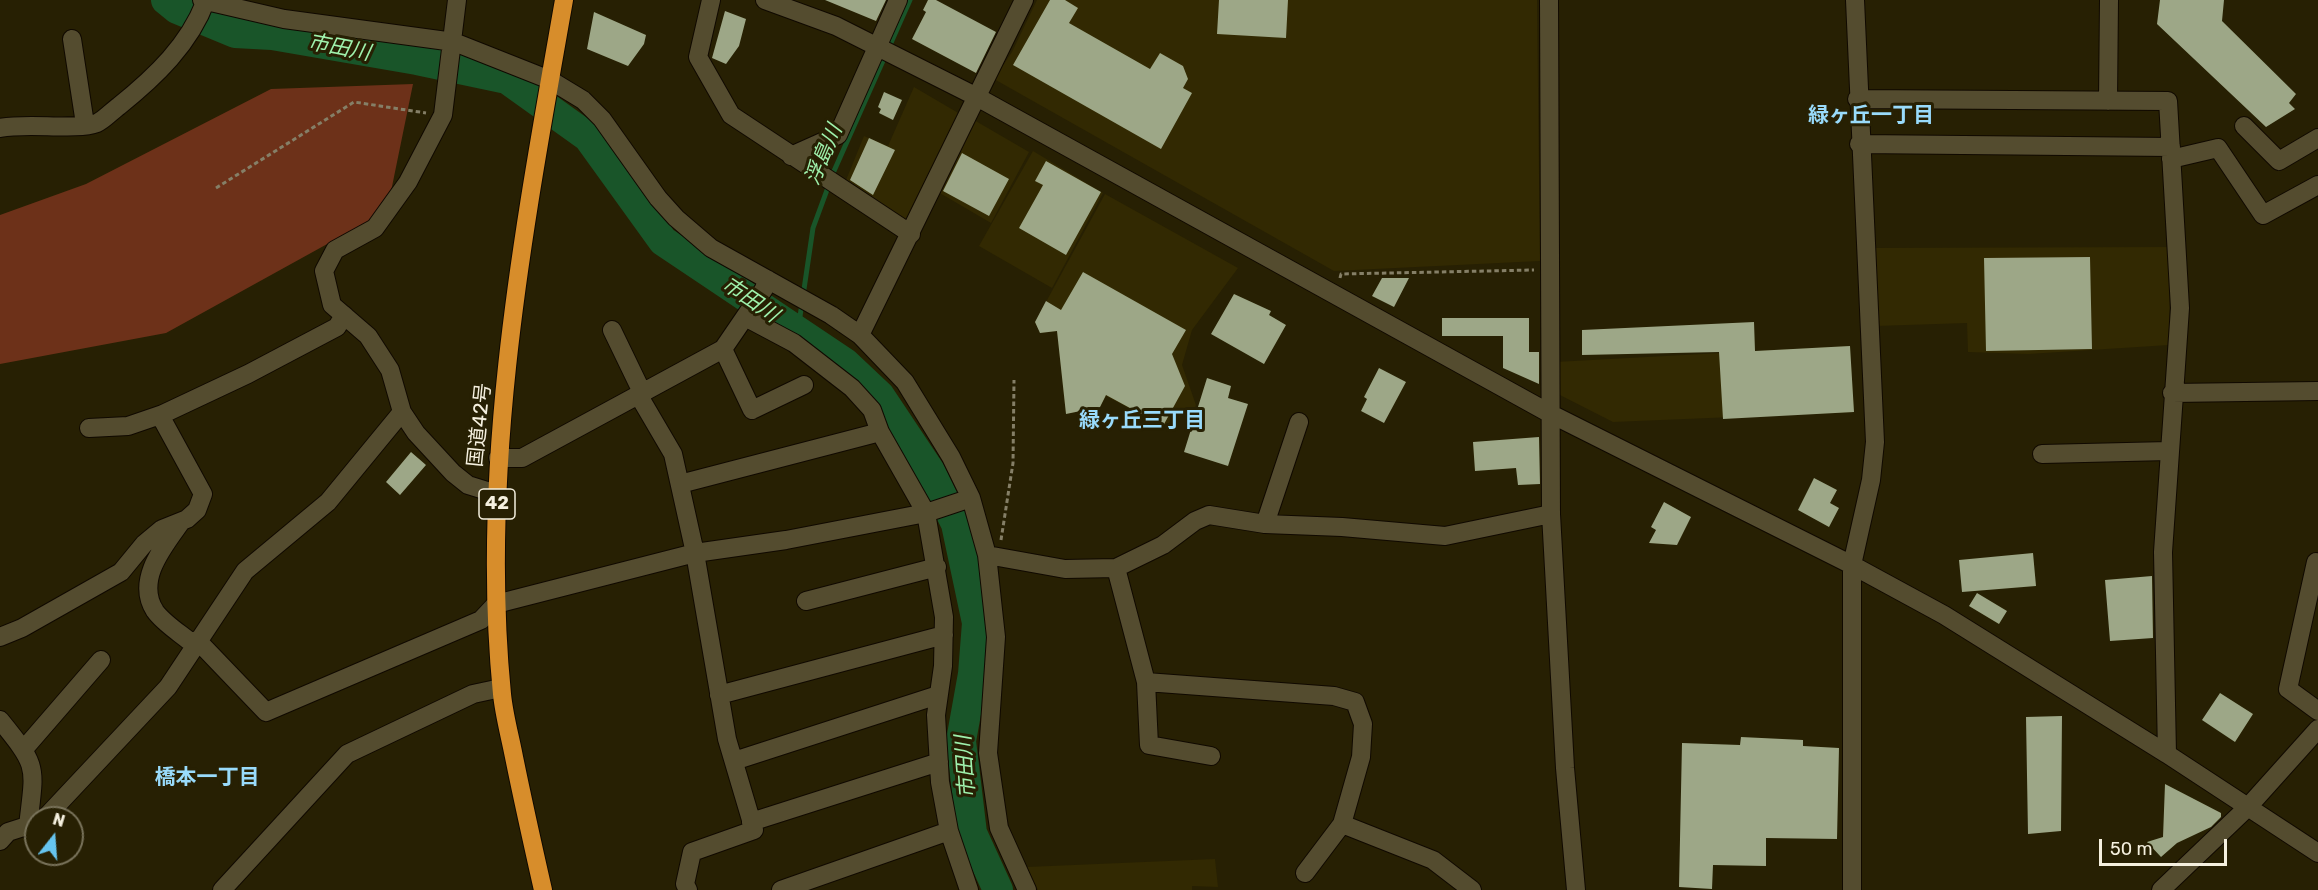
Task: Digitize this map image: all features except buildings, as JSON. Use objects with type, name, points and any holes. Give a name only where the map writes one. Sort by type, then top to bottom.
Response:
[{"type":"highway","name":"国道42号","points":[[543,890],[501,688],[496,604],[497,494],[498,458],[521,260],[564,0]]},
{"type":"street","points":[[457,0],[454,45],[443,115],[408,182],[375,228],[335,250],[324,271],[332,305],[368,336],[390,370],[402,412],[416,433],[453,473],[468,485],[497,494]]},
{"type":"street","points":[[711,0],[698,57],[731,115],[910,234]]},
{"type":"street","points":[[765,0],[836,27],[977,97],[1548,413],[1852,565],[1944,615],[2167,754],[2318,854]]},
{"type":"street","points":[[791,156],[838,135],[898,0]]},
{"type":"street","points":[[860,335],[1024,0]]},
{"type":"street","points":[[1549,0],[1548,413],[1551,514],[1565,768],[1576,890]]},
{"type":"street","points":[[1852,890],[1852,565],[1871,480],[1875,442],[1859,144],[1855,0]]},
{"type":"street","points":[[2108,101],[2109,0]]},
{"type":"street","points":[[0,128],[17,124],[97,123],[140,89],[188,38],[204,2],[285,19],[454,45],[583,100],[602,119],[676,218],[711,248],[765,284],[860,335],[905,382],[951,457],[971,498],[993,556],[996,638],[988,753],[999,828],[1027,890]]},
{"type":"street","points":[[72,39],[85,124]]},
{"type":"street","points":[[1857,99],[2168,101],[2180,308],[2172,393],[2163,552],[2167,754]]},
{"type":"street","points":[[2244,126],[2279,161],[2318,138]]},
{"type":"street","points":[[1859,144],[2171,153],[2218,148],[2263,214],[2318,184]]},
{"type":"street","points":[[498,458],[522,458],[723,349],[765,284]]},
{"type":"street","points":[[89,428],[128,426],[163,414],[248,374],[336,327],[344,315]]},
{"type":"street","points":[[745,317],[794,343],[852,388],[872,410],[880,432],[926,513],[937,567],[944,635],[936,715],[939,762],[948,831],[969,890]]},
{"type":"street","points":[[612,330],[640,387],[639,396],[673,454],[695,553],[719,695],[734,761],[754,830],[692,852],[685,884],[688,890]]},
{"type":"street","points":[[723,349],[752,410],[804,385]]},
{"type":"street","points":[[2172,393],[2318,391]]},
{"type":"street","points":[[57,806],[168,687],[245,571],[328,502],[402,412]]},
{"type":"street","points":[[0,637],[103,584],[121,572],[144,544],[162,529],[182,521],[197,510],[203,494],[162,419],[163,414]]},
{"type":"street","points":[[1265,524],[1299,422]]},
{"type":"street","points":[[680,484],[880,432]]},
{"type":"street","points":[[2042,454],[2169,451]]},
{"type":"street","points":[[182,521],[159,553],[148,579],[148,595],[156,611],[196,643],[266,712],[481,620],[496,604],[695,553],[786,540],[926,513],[971,498]]},
{"type":"street","points":[[993,556],[1065,569],[1116,568],[1163,545],[1195,521],[1209,515],[1265,524],[1342,527],[1445,536],[1551,514]]},
{"type":"street","points":[[2316,562],[2288,689],[2318,711]]},
{"type":"street","points":[[806,601],[937,567]]},
{"type":"street","points":[[1116,568],[1146,681],[1149,746],[1211,756]]},
{"type":"street","points":[[719,695],[944,635]]},
{"type":"street","points":[[24,749],[101,660]]},
{"type":"street","points":[[1146,681],[1334,696],[1355,702],[1363,724],[1361,757],[1342,824],[1305,873]]},
{"type":"street","points":[[222,890],[347,754],[474,694],[501,688]]},
{"type":"street","points":[[734,761],[938,695]]},
{"type":"street","points":[[0,720],[29,755],[34,772],[33,806]]},
{"type":"street","points":[[2161,890],[2248,807],[2318,729]]},
{"type":"street","points":[[751,822],[939,762]]},
{"type":"street","points":[[1342,824],[1433,860],[1472,890]]},
{"type":"street","points":[[3,835],[24,828]]},
{"type":"street","points":[[782,890],[948,831]]},
{"type":"path","points":[[216,188],[354,102],[443,115]]},
{"type":"path","points":[[1332,294],[1341,274],[1548,269]]},
{"type":"path","points":[[993,556],[1014,463],[1014,380]]},
{"type":"shaded area","points":[[1037,0],[1537,0],[1540,261],[1334,271],[994,79],[1012,52]]},
{"type":"shaded area","points":[[413,84],[387,211],[166,333],[0,364],[0,215],[86,184],[271,89]]},
{"type":"shaded area","points":[[914,87],[960,114],[909,222],[844,185],[864,136],[888,146]]},
{"type":"shaded area","points":[[974,120],[1029,152],[991,223],[938,192]]},
{"type":"shaded area","points":[[1033,151],[1103,193],[1052,288],[979,246]]},
{"type":"shaded area","points":[[1105,194],[1238,268],[1192,330],[1182,365],[1196,405],[1193,415],[1186,414],[1163,426],[1106,396],[1100,407],[1066,414],[1057,331],[1040,333],[1035,322]]},
{"type":"shaded area","points":[[2170,247],[2169,345],[2028,354],[1968,352],[1967,323],[1876,326],[1871,248]]},
{"type":"shaded area","points":[[1850,346],[1854,412],[1613,422],[1556,393],[1555,362]]},
{"type":"shaded area","points":[[1215,859],[1218,887],[1192,886],[1192,890],[1038,890],[1027,867]]},
{"type":"waterway","name":"市田川","points":[[166,0],[177,9],[235,33],[272,35],[417,60],[507,79],[588,137],[663,241],[845,363],[880,396],[930,471],[956,524],[977,623],[973,674],[961,741],[972,833],[998,890]]},
{"type":"waterway","name":"浮島川","points":[[798,330],[813,228],[834,171],[910,0]]},
{"type":"district","name":"緑ヶ丘一丁目","points":[[1871,116]]},
{"type":"district","name":"緑ヶ丘三丁目","points":[[1142,421]]},
{"type":"district","name":"橋本一丁目","points":[[207,778]]}]
